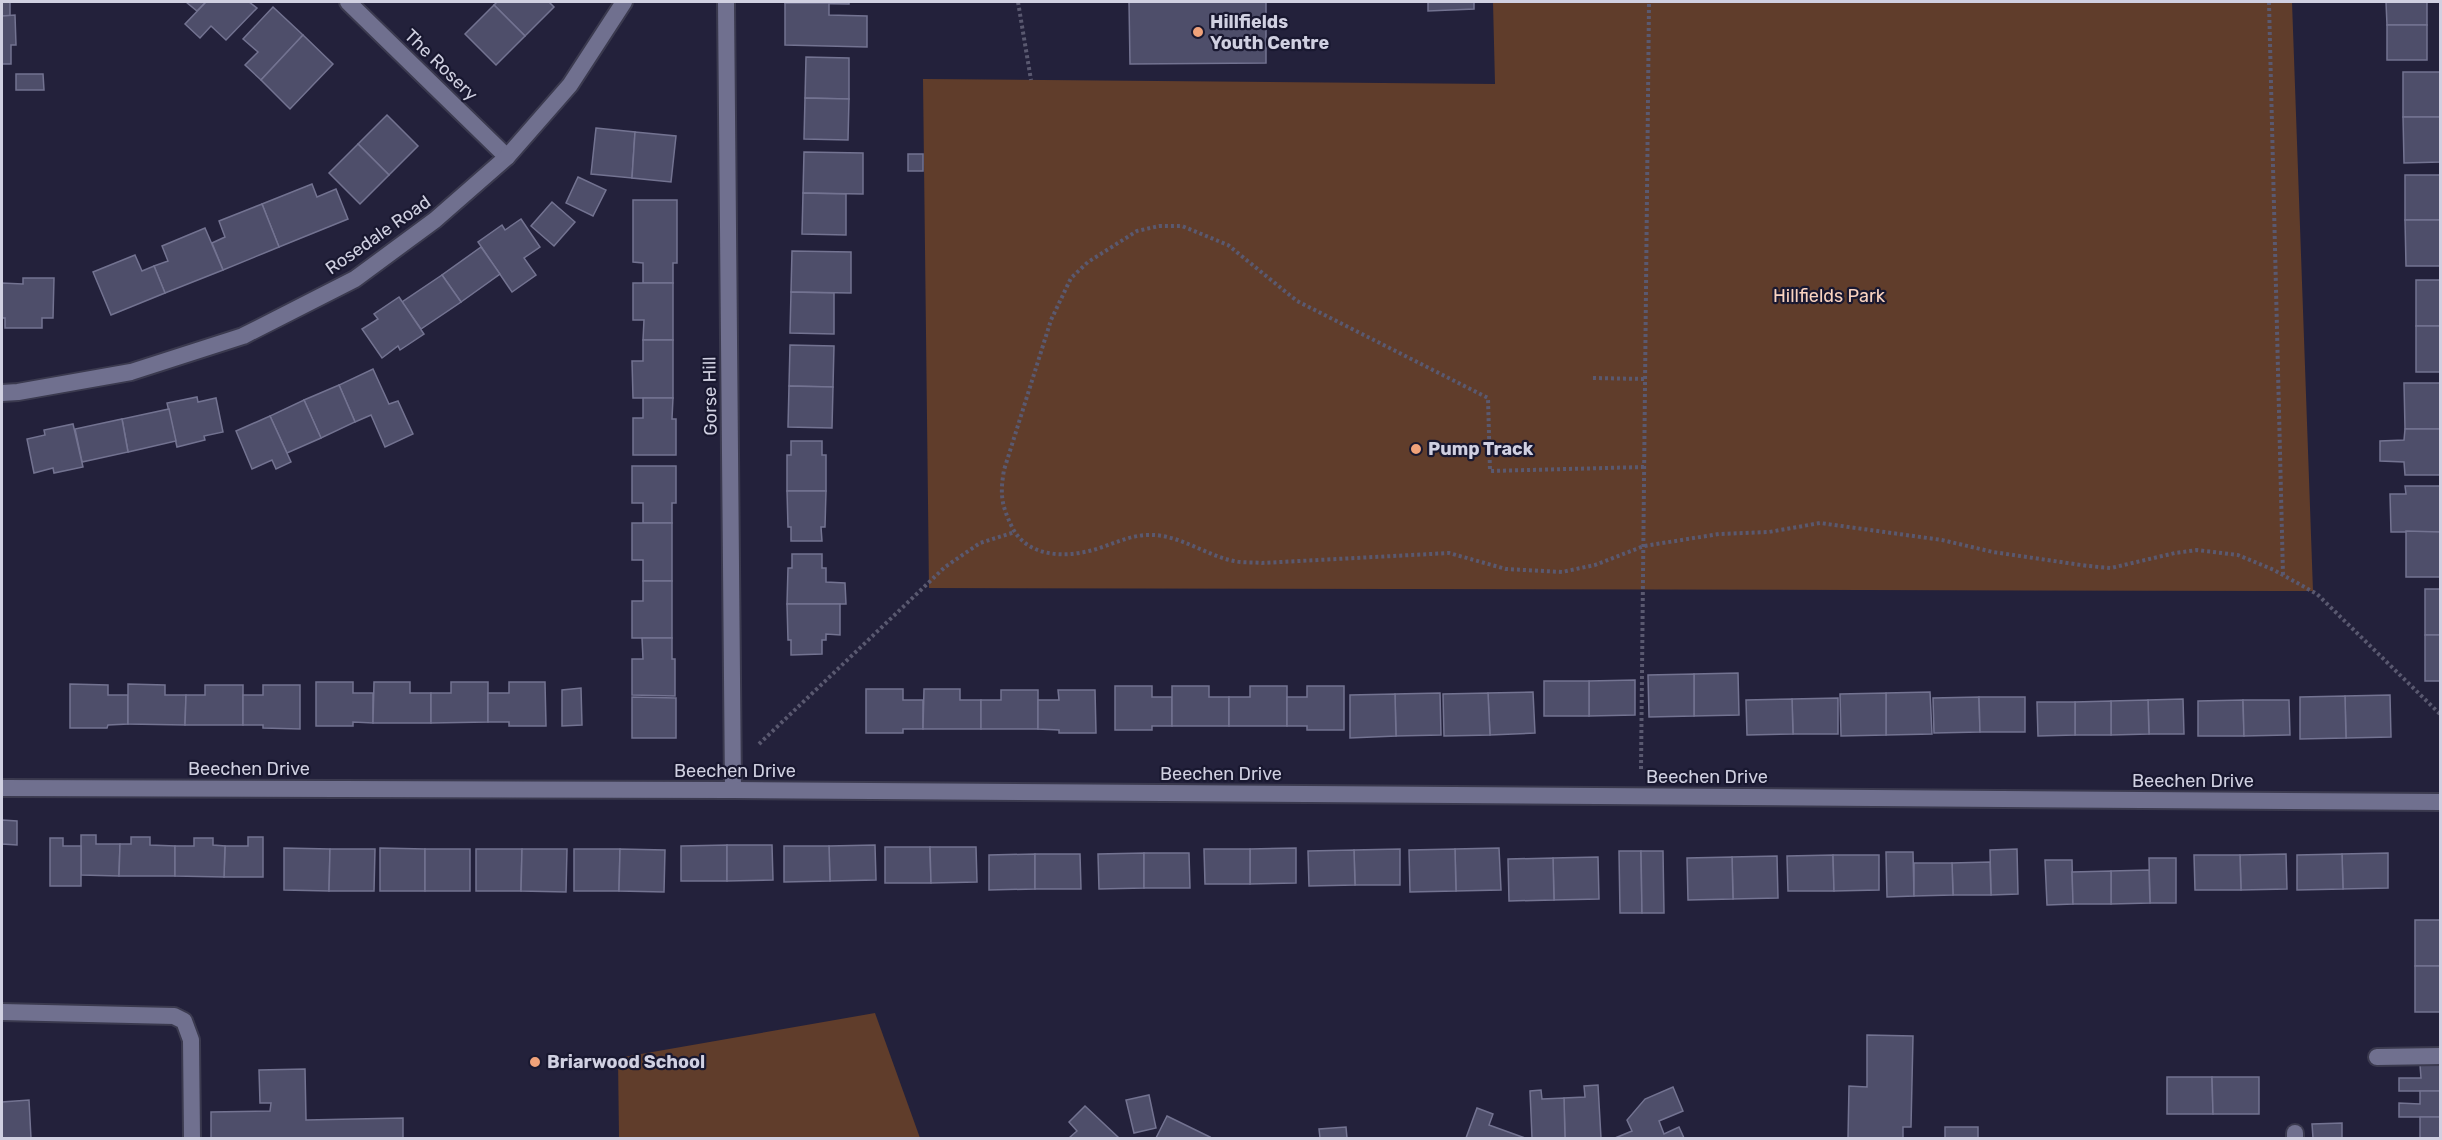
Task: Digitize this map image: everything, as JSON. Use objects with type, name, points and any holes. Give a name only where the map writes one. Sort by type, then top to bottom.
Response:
[{"type":"street","name":"The Rosery","points":[[348,2],[507,157]]},
{"type":"street","name":"Rosedale Road","points":[[2,393],[131,372],[243,336],[355,279],[435,220],[507,157],[570,85],[624,2]]},
{"type":"street","name":"Gorse Hill","points":[[726,2],[733,790]]},
{"type":"street","name":"Beechen Drive","points":[[2,788],[733,790],[2440,802]]},
{"type":"street","points":[[2,1012],[174,1016],[184,1021],[191,1040],[192,1138]]},
{"type":"street","points":[[2377,1057],[2440,1056]]},
{"type":"path","points":[[1018,2],[1031,80]]},
{"type":"path","points":[[1641,796],[1649,2]]},
{"type":"path","points":[[2269,2],[2283,575]]},
{"type":"path","points":[[1644,467],[1490,471],[1488,398],[1298,301],[1228,245],[1182,226],[1159,226],[1137,231],[1088,262],[1071,278],[1051,320],[1004,470],[1000,494],[1005,512],[1023,543],[1035,550],[1062,555],[1092,550],[1146,535],[1169,537],[1233,561],[1262,563],[1449,553],[1506,569],[1562,572],[1595,565],[1644,546],[1719,534],[1769,532],[1820,523],[1942,540],[1993,552],[2111,568],[2197,550],[2238,555],[2283,575],[2317,594],[2440,714]]},
{"type":"path","points":[[1593,378],[1645,379]]},
{"type":"path","points":[[733,769],[945,567],[980,543],[1015,532]]},
{"type":"green space","name":"Hillfields Park","points":[[1493,2],[2292,2],[2313,591],[929,588],[923,79],[1495,84]]},
{"type":"green space","points":[[875,1013],[920,1138],[619,1138],[618,1058]]},
{"type":"building","points":[[2,2],[10,2],[10,16],[2,16]]},
{"type":"building","points":[[186,2],[206,2],[197,11]]},
{"type":"building","points":[[206,2],[249,2],[257,8],[226,40],[211,26],[200,38],[185,24]]},
{"type":"building","points":[[497,2],[549,2],[554,7],[525,36],[494,5]]},
{"type":"building","points":[[849,2],[849,4],[785,3]]},
{"type":"building","name":"Hillfields Youth Centre","points":[[1129,2],[1266,2],[1266,63],[1130,64]]},
{"type":"building","points":[[1428,2],[1474,2],[1474,9],[1428,11]]},
{"type":"building","points":[[2386,2],[2427,2],[2427,25],[2387,25]]},
{"type":"building","points":[[785,3],[829,3],[829,15],[867,16],[867,47],[785,45]]},
{"type":"building","points":[[494,5],[525,36],[496,65],[465,34]]},
{"type":"building","points":[[273,7],[303,35],[261,80],[245,65],[258,52],[243,39]]},
{"type":"building","points":[[15,15],[16,45],[11,45],[11,64],[2,64],[2,16]]},
{"type":"building","points":[[2387,25],[2427,25],[2427,60],[2387,60]]},
{"type":"building","points":[[303,35],[333,64],[290,109],[261,80]]},
{"type":"building","points":[[806,57],[849,58],[849,99],[805,98]]},
{"type":"building","points":[[2403,72],[2440,72],[2440,117],[2403,117]]},
{"type":"building","points":[[16,74],[43,74],[44,90],[16,90]]},
{"type":"building","points":[[805,98],[849,99],[848,140],[804,139]]},
{"type":"building","points":[[387,115],[418,146],[389,175],[358,144]]},
{"type":"building","points":[[2403,117],[2440,117],[2440,162],[2404,163]]},
{"type":"building","points":[[596,128],[635,132],[632,178],[591,174]]},
{"type":"building","points":[[635,132],[676,136],[671,182],[632,178]]},
{"type":"building","points":[[358,144],[389,175],[360,204],[329,173]]},
{"type":"building","points":[[804,152],[863,153],[863,194],[803,193]]},
{"type":"building","points":[[908,154],[923,154],[923,171],[908,171]]},
{"type":"building","points":[[2405,175],[2440,175],[2440,220],[2405,220]]},
{"type":"building","points":[[578,177],[606,190],[593,216],[566,203]]},
{"type":"building","points":[[312,184],[317,197],[336,189],[348,219],[279,247],[262,204]]},
{"type":"building","points":[[803,193],[846,194],[846,235],[802,234]]},
{"type":"building","points":[[633,200],[677,200],[677,263],[673,263],[673,283],[643,283],[643,263],[633,262]]},
{"type":"building","points":[[552,202],[575,222],[554,246],[531,226]]},
{"type":"building","points":[[262,204],[279,247],[223,270],[212,243],[225,237],[219,221]]},
{"type":"building","points":[[521,219],[540,247],[524,258],[536,275],[512,292],[478,242],[502,225],[505,230]]},
{"type":"building","points":[[2405,220],[2440,220],[2440,266],[2406,266]]},
{"type":"building","points":[[205,228],[223,270],[165,293],[154,266],[168,261],[162,246]]},
{"type":"building","points":[[481,247],[500,274],[461,302],[442,275]]},
{"type":"building","points":[[792,251],[851,252],[851,293],[791,292]]},
{"type":"building","points":[[135,255],[142,271],[154,266],[165,293],[111,315],[93,272]]},
{"type":"building","points":[[442,275],[461,302],[421,329],[402,302]]},
{"type":"building","points":[[23,278],[54,278],[53,318],[42,318],[42,328],[5,328],[5,318],[2,318],[2,283],[23,284]]},
{"type":"building","points":[[2416,280],[2440,280],[2440,326],[2416,326]]},
{"type":"building","points":[[633,283],[673,283],[673,340],[643,340],[644,320],[633,320]]},
{"type":"building","points":[[791,292],[834,293],[834,334],[790,333]]},
{"type":"building","points":[[399,297],[424,334],[400,350],[398,346],[382,358],[362,329],[378,319],[374,314]]},
{"type":"building","points":[[2416,326],[2440,326],[2440,372],[2416,372]]},
{"type":"building","points":[[643,340],[673,340],[673,398],[633,398],[632,361],[643,361]]},
{"type":"building","points":[[790,345],[834,346],[833,387],[789,386]]},
{"type":"building","points":[[373,369],[389,404],[398,401],[413,434],[385,447],[371,415],[355,422],[339,385]]},
{"type":"building","points":[[2404,383],[2440,383],[2440,429],[2405,429]]},
{"type":"building","points":[[339,385],[355,422],[321,438],[304,400]]},
{"type":"building","points":[[789,386],[833,387],[832,428],[788,427]]},
{"type":"building","points":[[197,397],[198,402],[216,398],[223,432],[204,436],[205,440],[177,447],[167,403]]},
{"type":"building","points":[[643,398],[673,398],[672,419],[676,419],[676,455],[633,455],[633,418],[643,418]]},
{"type":"building","points":[[304,400],[321,438],[287,453],[270,416]]},
{"type":"building","points":[[169,409],[176,441],[128,452],[122,419]]},
{"type":"building","points":[[270,416],[291,462],[276,469],[272,460],[252,469],[236,431]]},
{"type":"building","points":[[122,419],[128,452],[82,462],[75,429]]},
{"type":"building","points":[[73,424],[83,467],[54,473],[53,468],[34,473],[27,439],[45,435],[44,430]]},
{"type":"building","points":[[2405,429],[2440,429],[2440,475],[2405,475],[2404,462],[2380,461],[2380,441],[2404,440]]},
{"type":"building","points":[[791,441],[822,441],[822,455],[826,455],[826,491],[787,491],[787,455],[791,455]]},
{"type":"building","points":[[632,466],[676,466],[676,503],[672,503],[672,523],[643,523],[643,503],[632,503]]},
{"type":"building","points":[[2405,486],[2440,486],[2440,532],[2391,532],[2390,494],[2406,494]]},
{"type":"building","points":[[787,491],[826,491],[825,527],[821,527],[822,541],[791,541],[791,527],[788,527]]},
{"type":"building","points":[[632,523],[672,523],[672,581],[643,581],[643,560],[632,560]]},
{"type":"building","points":[[2406,531],[2440,532],[2440,577],[2406,577]]},
{"type":"building","points":[[792,554],[822,554],[822,568],[826,568],[826,582],[845,583],[846,604],[787,604],[788,568],[792,568]]},
{"type":"building","points":[[643,581],[672,581],[672,638],[632,638],[632,601],[643,601]]},
{"type":"building","points":[[2425,589],[2440,589],[2440,635],[2425,635]]},
{"type":"building","points":[[787,604],[840,604],[840,635],[826,634],[826,640],[822,640],[822,654],[791,655],[791,640],[788,640]]},
{"type":"building","points":[[2425,635],[2440,635],[2440,681],[2425,681]]},
{"type":"building","points":[[642,638],[672,638],[672,659],[675,659],[675,696],[632,695],[632,659],[643,659]]},
{"type":"building","points":[[1738,673],[1739,715],[1694,716],[1694,674]]},
{"type":"building","points":[[1694,674],[1694,716],[1649,717],[1648,675]]},
{"type":"building","points":[[1635,680],[1635,715],[1589,716],[1589,681]]},
{"type":"building","points":[[1544,681],[1589,681],[1589,716],[1544,716]]},
{"type":"building","points":[[316,682],[353,682],[353,693],[373,693],[373,723],[353,722],[353,726],[316,726]]},
{"type":"building","points":[[374,682],[410,682],[410,693],[431,693],[431,723],[373,723]]},
{"type":"building","points":[[451,682],[488,682],[488,722],[431,723],[431,693],[451,693]]},
{"type":"building","points":[[509,682],[545,682],[546,726],[509,726],[509,722],[488,722],[488,693],[509,693]]},
{"type":"building","points":[[70,684],[108,685],[108,695],[128,695],[128,724],[108,725],[107,728],[70,728]]},
{"type":"building","points":[[128,684],[165,685],[165,695],[186,695],[185,725],[128,724]]},
{"type":"building","points":[[205,685],[243,685],[243,725],[185,725],[186,695],[205,695]]},
{"type":"building","points":[[263,685],[300,685],[300,729],[243,725],[243,695],[263,695]]},
{"type":"building","points":[[1115,686],[1152,686],[1152,697],[1172,697],[1172,726],[1152,726],[1152,730],[1115,730]]},
{"type":"building","points":[[1172,686],[1209,686],[1209,697],[1229,697],[1229,726],[1172,726]]},
{"type":"building","points":[[1250,686],[1287,686],[1287,726],[1229,726],[1229,697],[1250,697]]},
{"type":"building","points":[[1307,686],[1344,686],[1344,730],[1307,730],[1307,726],[1287,726],[1287,697],[1307,697]]},
{"type":"building","points":[[581,688],[582,725],[562,726],[562,690]]},
{"type":"building","points":[[866,689],[903,689],[903,700],[923,700],[923,729],[903,729],[903,733],[866,733]]},
{"type":"building","points":[[924,689],[960,689],[960,700],[981,700],[981,729],[923,729]]},
{"type":"building","points":[[1001,690],[1038,690],[1038,729],[981,729],[981,700],[1001,700]]},
{"type":"building","points":[[1058,690],[1095,690],[1096,733],[1059,733],[1059,730],[1038,729],[1038,700],[1059,700]]},
{"type":"building","points":[[1533,692],[1535,733],[1490,735],[1488,693]]},
{"type":"building","points":[[1930,692],[1932,734],[1886,735],[1886,693]]},
{"type":"building","points":[[1440,693],[1441,735],[1396,736],[1395,694]]},
{"type":"building","points":[[1488,693],[1490,735],[1444,736],[1443,694]]},
{"type":"building","points":[[1886,693],[1886,735],[1841,736],[1840,694]]},
{"type":"building","points":[[1395,694],[1396,736],[1350,738],[1350,695]]},
{"type":"building","points":[[2390,695],[2391,737],[2346,738],[2345,696]]},
{"type":"building","points":[[2345,696],[2346,738],[2300,739],[2300,697]]},
{"type":"building","points":[[632,697],[676,698],[676,738],[632,738]]},
{"type":"building","points":[[1979,697],[1980,732],[1934,733],[1933,698]]},
{"type":"building","points":[[1979,697],[2025,697],[2025,732],[1980,732]]},
{"type":"building","points":[[1838,698],[1838,734],[1793,734],[1792,699]]},
{"type":"building","points":[[1792,699],[1793,734],[1747,735],[1746,700]]},
{"type":"building","points":[[2183,699],[2184,734],[2149,734],[2148,700]]},
{"type":"building","points":[[2148,700],[2149,734],[2111,735],[2111,701]]},
{"type":"building","points":[[2243,700],[2244,736],[2198,736],[2198,701]]},
{"type":"building","points":[[2243,700],[2289,700],[2290,735],[2244,736]]},
{"type":"building","points":[[2111,701],[2111,735],[2075,735],[2075,702]]},
{"type":"building","points":[[2037,702],[2075,702],[2075,735],[2038,736]]},
{"type":"building","points":[[2,820],[17,821],[17,845],[2,844]]},
{"type":"building","points":[[81,835],[96,835],[96,844],[120,844],[119,876],[81,875]]},
{"type":"building","points":[[131,837],[150,837],[150,845],[175,846],[175,876],[119,876],[120,844],[131,844]]},
{"type":"building","points":[[248,837],[263,837],[263,877],[224,877],[225,846],[248,846]]},
{"type":"building","points":[[50,838],[63,838],[63,846],[81,846],[81,886],[50,886]]},
{"type":"building","points":[[194,838],[213,838],[213,845],[225,846],[224,877],[175,876],[175,846],[194,846]]},
{"type":"building","points":[[727,845],[727,881],[681,881],[681,846]]},
{"type":"building","points":[[727,845],[772,845],[773,880],[727,881]]},
{"type":"building","points":[[875,845],[876,880],[830,881],[829,846]]},
{"type":"building","points":[[784,846],[829,846],[830,881],[784,882]]},
{"type":"building","points":[[885,847],[930,847],[931,883],[885,883]]},
{"type":"building","points":[[930,847],[976,847],[977,882],[931,883]]},
{"type":"building","points":[[284,848],[330,849],[329,891],[284,890]]},
{"type":"building","points":[[380,848],[425,849],[425,891],[380,891]]},
{"type":"building","points":[[1296,848],[1296,883],[1250,884],[1250,849]]},
{"type":"building","points":[[1499,848],[1501,890],[1456,891],[1455,849]]},
{"type":"building","points":[[330,849],[375,849],[374,891],[329,891]]},
{"type":"building","points":[[425,849],[470,849],[470,891],[425,891]]},
{"type":"building","points":[[476,849],[522,849],[521,891],[476,891]]},
{"type":"building","points":[[522,849],[567,849],[566,892],[521,891]]},
{"type":"building","points":[[574,849],[620,849],[619,891],[574,891]]},
{"type":"building","points":[[620,849],[665,850],[664,892],[619,891]]},
{"type":"building","points":[[1204,849],[1250,849],[1250,884],[1205,884]]},
{"type":"building","points":[[1400,849],[1400,885],[1355,885],[1354,850]]},
{"type":"building","points":[[1455,849],[1456,891],[1410,892],[1409,850]]},
{"type":"building","points":[[2017,849],[2018,894],[1991,895],[1990,850]]},
{"type":"building","points":[[1354,850],[1355,885],[1309,886],[1308,851]]},
{"type":"building","points":[[1619,851],[1641,851],[1642,913],[1620,913]]},
{"type":"building","points":[[1641,851],[1663,851],[1664,913],[1642,913]]},
{"type":"building","points":[[1886,852],[1913,852],[1914,896],[1887,897]]},
{"type":"building","points":[[1144,853],[1144,888],[1099,889],[1098,854]]},
{"type":"building","points":[[1144,853],[1189,853],[1190,888],[1144,888]]},
{"type":"building","points":[[2388,853],[2388,888],[2343,889],[2342,854]]},
{"type":"building","points":[[1035,854],[1035,889],[989,890],[989,855]]},
{"type":"building","points":[[1035,854],[1080,854],[1081,889],[1035,889]]},
{"type":"building","points":[[2286,854],[2287,889],[2241,890],[2240,855]]},
{"type":"building","points":[[2342,854],[2343,889],[2297,890],[2297,855]]},
{"type":"building","points":[[1833,855],[1834,891],[1788,891],[1787,856]]},
{"type":"building","points":[[1833,855],[1879,855],[1879,890],[1834,891]]},
{"type":"building","points":[[2194,855],[2240,855],[2241,890],[2195,890]]},
{"type":"building","points":[[1777,856],[1778,898],[1733,899],[1732,857]]},
{"type":"building","points":[[1598,857],[1599,899],[1554,900],[1553,858]]},
{"type":"building","points":[[1732,857],[1733,899],[1688,900],[1687,858]]},
{"type":"building","points":[[1553,858],[1554,900],[1509,901],[1508,859]]},
{"type":"building","points":[[2149,858],[2176,858],[2176,903],[2150,903]]},
{"type":"building","points":[[2045,860],[2072,860],[2073,904],[2047,905]]},
{"type":"building","points":[[1990,862],[1991,895],[1953,895],[1952,863]]},
{"type":"building","points":[[1914,863],[1952,863],[1953,895],[1914,896]]},
{"type":"building","points":[[2149,870],[2150,903],[2111,904],[2111,871]]},
{"type":"building","points":[[2111,871],[2111,904],[2073,904],[2072,872]]},
{"type":"building","points":[[2415,920],[2440,920],[2440,966],[2415,966]]},
{"type":"building","points":[[2415,966],[2440,966],[2440,1012],[2415,1012]]},
{"type":"building","points":[[1867,1035],[1913,1036],[1911,1127],[1903,1127],[1903,1138],[1848,1138],[1849,1086],[1867,1087]]},
{"type":"building","points":[[2420,1065],[2440,1065],[2440,1091],[2399,1091],[2399,1078],[2421,1078]]},
{"type":"building","points":[[305,1069],[306,1120],[403,1118],[403,1138],[211,1138],[211,1112],[270,1111],[271,1103],[260,1103],[259,1070]]},
{"type":"building","points":[[2167,1077],[2212,1077],[2213,1114],[2167,1114]]},
{"type":"building","points":[[2212,1077],[2259,1077],[2259,1114],[2213,1114]]},
{"type":"building","points":[[1598,1085],[1601,1138],[1565,1138],[1564,1098],[1585,1097],[1584,1086]]},
{"type":"building","points":[[1673,1087],[1683,1111],[1659,1121],[1664,1134],[1679,1127],[1684,1138],[1615,1138],[1632,1131],[1627,1120],[1645,1099]]},
{"type":"building","points":[[1541,1090],[1542,1099],[1564,1098],[1565,1138],[1532,1138],[1530,1091]]},
{"type":"building","points":[[2420,1091],[2440,1091],[2440,1117],[2399,1117],[2399,1103],[2420,1104]]},
{"type":"building","points":[[1149,1095],[1156,1128],[1134,1133],[1126,1100]]},
{"type":"building","points":[[29,1100],[31,1138],[2,1138],[2,1102]]},
{"type":"building","points":[[1085,1106],[1119,1138],[1069,1138],[1077,1131],[1069,1122]]},
{"type":"building","points":[[1477,1108],[1493,1114],[1489,1125],[1525,1138],[1466,1138]]},
{"type":"building","points":[[1167,1116],[1210,1137],[1156,1138]]},
{"type":"building","points":[[2420,1117],[2440,1117],[2440,1138],[2420,1138]]},
{"type":"building","points":[[2342,1123],[2342,1138],[2313,1138],[2312,1124]]},
{"type":"building","points":[[1346,1127],[1347,1138],[1320,1138],[1319,1129]]},
{"type":"building","points":[[1945,1127],[1978,1127],[1978,1138],[1945,1138]]},
{"type":"place","name":"Hillfields Youth Centre","points":[[1198,32]]},
{"type":"place","name":"Pump Track","points":[[1416,449]]},
{"type":"place","name":"Briarwood School","points":[[535,1062]]}]
